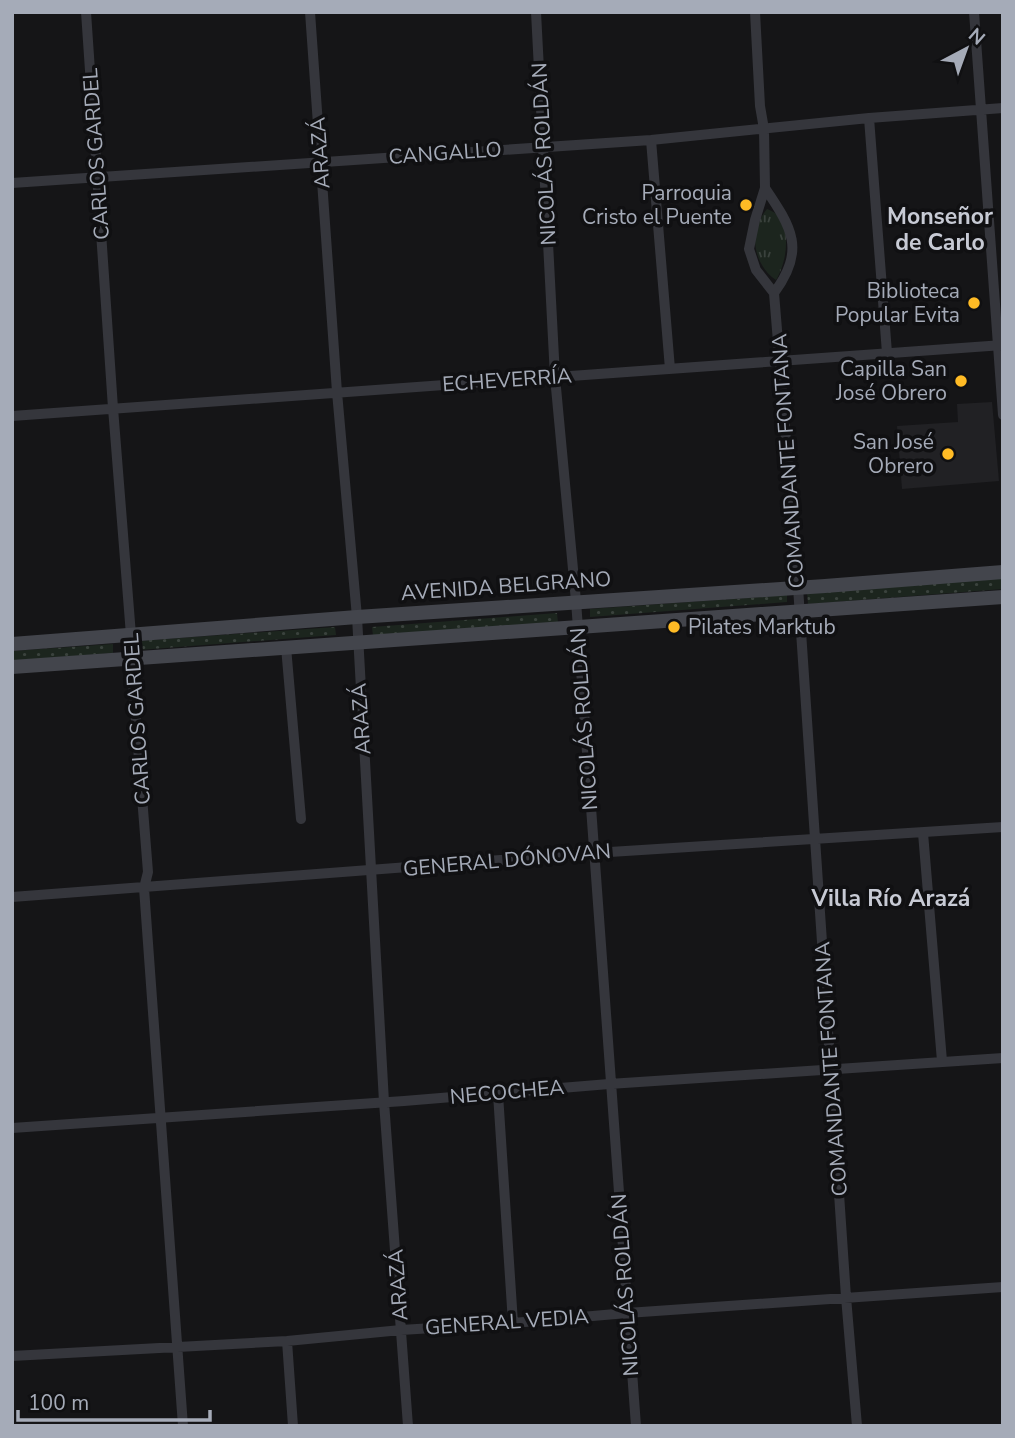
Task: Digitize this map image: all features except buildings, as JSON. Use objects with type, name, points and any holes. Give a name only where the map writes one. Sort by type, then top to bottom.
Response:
[{"type":"main road","name":"AVENIDA BELGRANO","points":[[12,644],[1003,572]]},
{"type":"main road","points":[[12,667],[1003,597]]},
{"type":"street","name":"CARLOS GARDEL","points":[[86,12],[148,872],[144,888],[183,1426]]},
{"type":"street","name":"ARAZÁ","points":[[310,12],[356,617],[384,1102],[408,1426]]},
{"type":"street","name":"NICOLÁS ROLDÁN","points":[[536,12],[555,377],[576,601],[609,1084],[636,1426]]},
{"type":"street","name":"COMANDANTE FONTANA","points":[[755,12],[764,129],[765,188],[749,249],[756,270],[774,293],[857,1426]]},
{"type":"street","points":[[974,12],[1003,415]]},
{"type":"street","name":"CANGALLO","points":[[12,183],[652,140],[869,118],[1003,108]]},
{"type":"street","points":[[869,118],[887,353]]},
{"type":"street","points":[[652,140],[670,369]]},
{"type":"street","points":[[765,188],[784,216],[794,240],[787,275],[774,293]]},
{"type":"street","name":"ECHEVERRÍA","points":[[12,415],[1000,345]]},
{"type":"street","points":[[286,647],[301,819]]},
{"type":"street","name":"GENERAL DÓNOVAN","points":[[12,897],[594,853],[1003,828]]},
{"type":"street","points":[[923,833],[942,1061]]},
{"type":"street","name":"NECOCHEA","points":[[12,1128],[1003,1058]]},
{"type":"street","points":[[498,1094],[513,1323]]},
{"type":"street","name":"GENERAL VEDIA","points":[[12,1356],[287,1341],[626,1312],[1003,1287]]},
{"type":"street","points":[[287,1341],[293,1426]]},
{"type":"shaded area","name":"San José Obrero","points":[[992,402],[999,481],[902,489],[897,426],[958,422],[957,404]]},
{"type":"green space","points":[[767,209],[775,213],[785,230],[785,257],[776,280],[761,263],[756,248],[756,232]]},
{"type":"green space","points":[[1003,578],[1003,589],[808,604],[807,592]]},
{"type":"green space","points":[[787,595],[787,602],[590,617],[590,609]]},
{"type":"green space","points":[[557,613],[558,623],[373,636],[372,627]]},
{"type":"green space","points":[[335,627],[336,635],[139,650],[138,641]]},
{"type":"green space","points":[[113,644],[113,653],[12,661],[12,651]]},
{"type":"place","name":"Parroquia Cristo el Puente","points":[[746,205]]},
{"type":"place","name":"Biblioteca Popular Evita","points":[[974,303]]},
{"type":"place","name":"Capilla San José Obrero","points":[[961,381]]},
{"type":"place","name":"San José Obrero","points":[[948,454]]},
{"type":"place","name":"Pilates Marktub","points":[[674,627]]},
{"type":"district","name":"Monseñor de Carlo","points":[[940,229]]},
{"type":"district","name":"Villa Río Arazá","points":[[891,898]]}]
